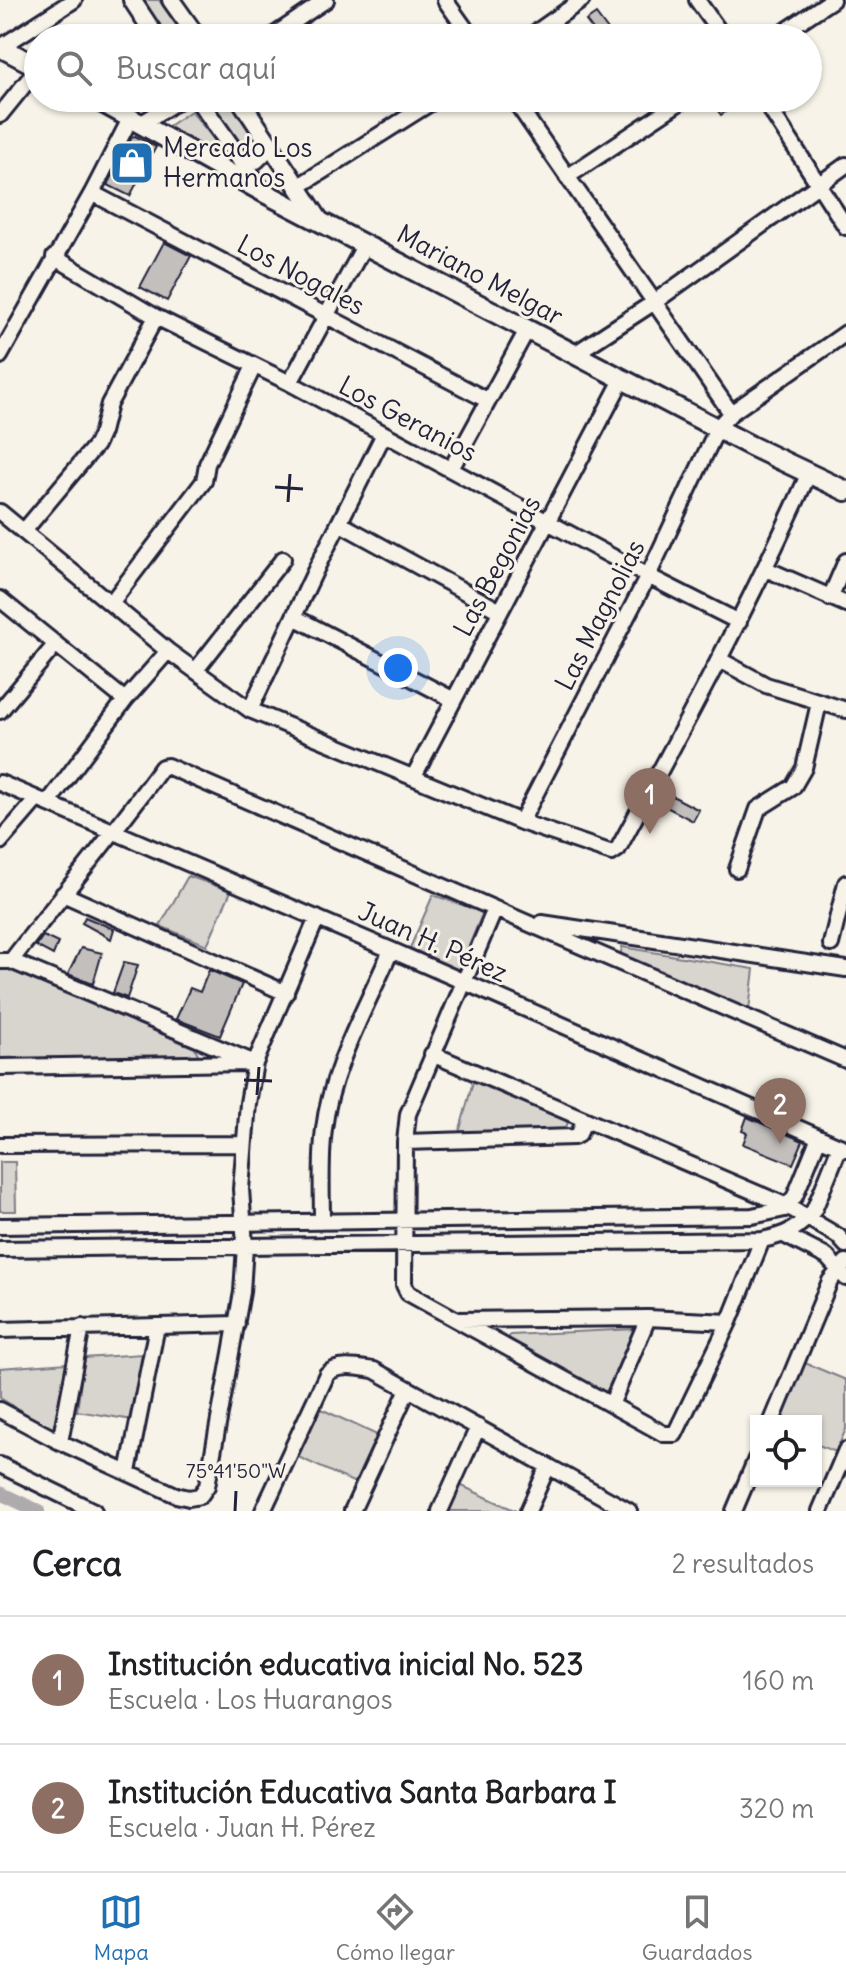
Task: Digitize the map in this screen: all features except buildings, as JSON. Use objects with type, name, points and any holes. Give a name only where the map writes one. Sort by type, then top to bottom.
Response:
[{"type":"main road","points":[[0,47],[24,60]]},
{"type":"main road","name":"Mariano Melgar","points":[[118,112],[527,330],[623,378],[724,420],[808,475],[846,491]]},
{"type":"street","points":[[36,24],[74,0]]},
{"type":"street","points":[[132,0],[148,24]]},
{"type":"street","points":[[171,0],[188,24]]},
{"type":"street","points":[[291,24],[326,0]]},
{"type":"street","points":[[445,0],[462,24]]},
{"type":"street","points":[[548,24],[582,0]]},
{"type":"street","points":[[697,0],[714,24]]},
{"type":"street","points":[[796,24],[832,0]]},
{"type":"street","points":[[0,47],[24,32]]},
{"type":"street","points":[[0,115],[24,85]]},
{"type":"street","points":[[0,356],[54,257],[135,122],[155,112]]},
{"type":"street","points":[[207,112],[263,192]]},
{"type":"street","points":[[249,112],[321,222]]},
{"type":"street","points":[[299,186],[416,112]]},
{"type":"street","points":[[523,112],[653,303],[724,420],[846,333]]},
{"type":"street","points":[[567,177],[665,112]]},
{"type":"street","points":[[772,112],[846,227]]},
{"type":"street","points":[[241,161],[256,160],[271,145]]},
{"type":"street","points":[[576,353],[653,303],[846,165]]},
{"type":"street","name":"Los Nogales","points":[[92,193],[487,400]]},
{"type":"street","points":[[290,383],[365,244]]},
{"type":"street","name":"Los Geranios","points":[[54,257],[156,317],[290,383],[739,622]]},
{"type":"street","points":[[24,531],[96,445],[109,404],[156,317]]},
{"type":"street","points":[[451,469],[527,330]]},
{"type":"street","points":[[111,603],[204,481],[207,464],[254,366]]},
{"type":"street","name":"Las Begonias","points":[[414,776],[623,378]]},
{"type":"street","name":"Las Magnolias","points":[[521,822],[648,576],[724,420]]},
{"type":"street","points":[[250,710],[384,434]]},
{"type":"street","points":[[0,512],[168,651],[250,710],[521,822],[612,853],[618,849],[720,660],[766,569],[808,475]]},
{"type":"street","points":[[339,523],[500,611]]},
{"type":"street","points":[[196,670],[283,559]]},
{"type":"street","points":[[830,598],[846,561]]},
{"type":"street","points":[[766,569],[846,604]]},
{"type":"street","points":[[0,599],[125,700]]},
{"type":"street","points":[[294,617],[454,700]]},
{"type":"street","points":[[0,711],[55,645]]},
{"type":"street","points":[[0,842],[42,801],[168,651]]},
{"type":"street","points":[[720,660],[766,685],[846,710]]},
{"type":"street","points":[[737,869],[758,809],[793,787],[804,768],[819,703]]},
{"type":"street","points":[[255,1063],[6,961],[116,832],[162,767],[167,766],[846,1060]]},
{"type":"street","name":"Juan H. Pérez","points":[[0,783],[843,1147]]},
{"type":"street","points":[[831,944],[846,883]]},
{"type":"street","points":[[63,894],[286,993]]},
{"type":"street","points":[[495,909],[411,1104],[405,1142],[404,1285],[408,1293],[664,1434],[675,1434],[729,1322],[762,1240]]},
{"type":"street","points":[[0,1410],[60,1442],[176,1495],[189,1498],[200,1496],[207,1486],[237,1324],[245,1246],[241,1189],[244,1144],[255,1063],[317,918]]},
{"type":"street","points":[[525,920],[846,969]]},
{"type":"street","points":[[322,1222],[324,1129],[330,1100],[338,1073],[391,950]]},
{"type":"street","points":[[432,1054],[787,1206],[838,1236],[846,1245]]},
{"type":"street","points":[[0,1067],[255,1063]]},
{"type":"street","points":[[405,1142],[574,1137],[579,1134],[584,1120]]},
{"type":"street","points":[[0,1226],[752,1216],[773,1213],[787,1206],[795,1196],[819,1137]]},
{"type":"street","points":[[0,1145],[244,1144]]},
{"type":"street","points":[[0,1249],[762,1240],[786,1236],[799,1228],[814,1210],[843,1147]]},
{"type":"street","points":[[774,1415],[830,1281],[844,1270],[817,1250],[786,1236]]},
{"type":"street","points":[[453,1320],[648,1318],[729,1322]]},
{"type":"street","points":[[611,1405],[648,1318]]},
{"type":"street","points":[[0,1330],[237,1324]]},
{"type":"street","points":[[128,1472],[157,1326]]},
{"type":"street","points":[[60,1442],[82,1327]]},
{"type":"street","points":[[263,1511],[330,1370],[355,1368],[374,1370],[620,1509]]},
{"type":"street","points":[[352,1511],[408,1389]]},
{"type":"street","points":[[440,1511],[478,1427]]},
{"type":"street","points":[[820,1511],[846,1450]]},
{"type":"street","points":[[0,1465],[94,1511]]},
{"type":"street","points":[[528,1511],[548,1466]]},
{"type":"street","points":[[734,1511],[750,1473]]},
{"type":"shaded area","points":[[137,0],[159,0],[175,24],[153,24]]},
{"type":"shaded area","points":[[192,112],[235,166],[167,127]]},
{"type":"shaded area","points":[[214,112],[240,112],[261,150],[243,153]]},
{"type":"shaded area","points":[[188,876],[231,891],[207,945],[160,926]]},
{"type":"shaded area","points":[[433,895],[483,912],[459,970],[410,948]]},
{"type":"shaded area","points":[[622,947],[754,969],[749,1010],[620,958]]},
{"type":"shaded area","points":[[2,967],[195,1048],[198,1054],[196,1060],[0,1062]]},
{"type":"shaded area","points":[[474,1078],[568,1119],[566,1131],[459,1133]]},
{"type":"shaded area","points":[[0,1162],[15,1162],[16,1211],[0,1211]]},
{"type":"shaded area","points":[[637,1329],[605,1394],[508,1340],[510,1335]]},
{"type":"shaded area","points":[[142,1354],[133,1420],[77,1411],[84,1358]]},
{"type":"shaded area","points":[[67,1363],[53,1430],[0,1398],[0,1368]]},
{"type":"shaded area","points":[[805,1363],[846,1380],[846,1429],[836,1452],[822,1446],[822,1415],[783,1415]]},
{"type":"shaded area","points":[[319,1408],[377,1435],[355,1483],[296,1456]]},
{"type":"shaded area","points":[[460,1485],[516,1511],[448,1511]]},
{"type":"waterway","points":[[0,1493],[38,1511]]},
{"type":"place","name":"Mercado Los Hermanos","points":[[132,163]]},
{"type":"place","name":"Institución educativa inicial No. 523","points":[[650,834]]},
{"type":"place","name":"Institución Educativa Santa Barbara I","points":[[780,1144]]}]
